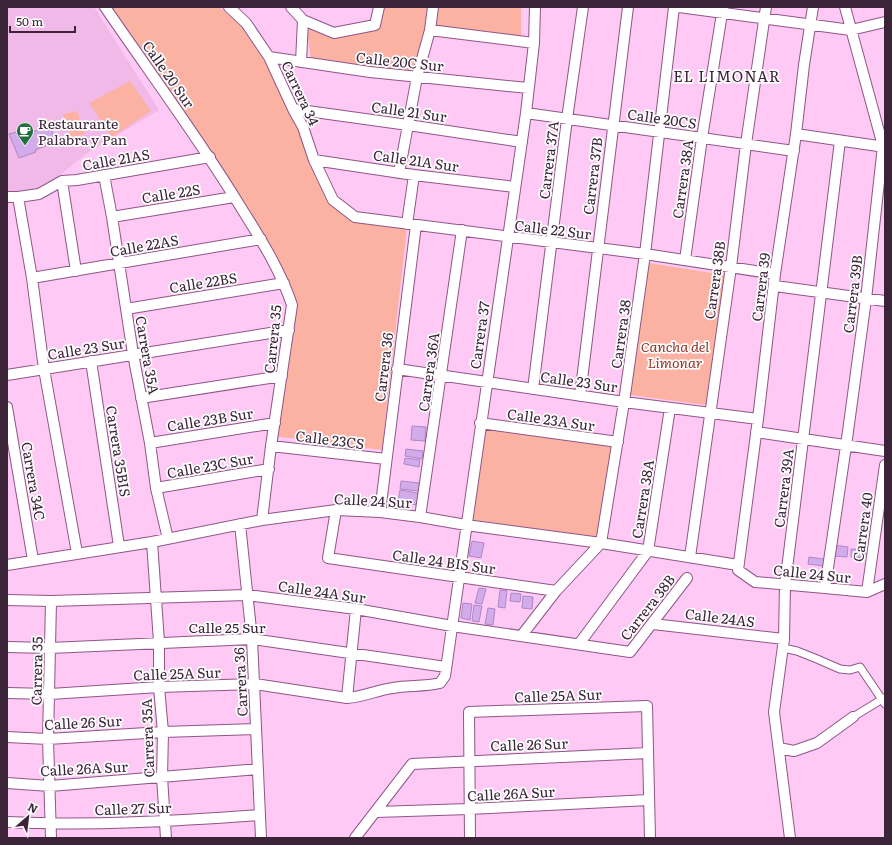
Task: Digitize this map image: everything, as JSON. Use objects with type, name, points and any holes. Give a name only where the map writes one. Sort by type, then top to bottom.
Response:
[{"type":"street","name":"Calle 20 Sur","points":[[104,7],[210,157]]},
{"type":"street","name":"Carrera 34","points":[[229,7],[246,24],[269,57],[303,127],[314,160],[333,200]]},
{"type":"street","points":[[291,7],[303,20],[334,33],[375,25],[379,7]]},
{"type":"street","points":[[399,173],[417,77],[430,30],[432,7]]},
{"type":"street","name":"Carrera 37","points":[[347,698],[361,697],[393,688],[432,685],[440,683],[444,676],[526,113],[534,43],[535,7]]},
{"type":"street","name":"Carrera 37A","points":[[533,389],[567,119],[583,7]]},
{"type":"street","name":"Carrera 37B","points":[[580,396],[628,7]]},
{"type":"street","name":"Carrera 38","points":[[601,543],[618,442],[645,254],[674,7]]},
{"type":"street","points":[[680,7],[723,10],[765,19],[851,30],[885,22]]},
{"type":"street","name":"Carrera 38B","points":[[690,557],[766,7]]},
{"type":"street","name":"Carrera 39","points":[[738,567],[775,286],[775,274],[794,151],[804,65],[813,7]]},
{"type":"street","name":"Carrera 39B","points":[[824,588],[846,446],[866,299],[884,146],[845,7]]},
{"type":"street","name":"Carrera 38A","points":[[684,260],[723,10]]},
{"type":"street","points":[[301,62],[303,20]]},
{"type":"street","points":[[430,30],[534,43]]},
{"type":"street","name":"Calle 20C Sur","points":[[269,57],[370,72],[528,88]]},
{"type":"street","name":"Calle 21 Sur","points":[[293,109],[522,142]]},
{"type":"street","name":"Calle 20CS","points":[[526,113],[794,151]]},
{"type":"street","points":[[796,134],[884,146]]},
{"type":"street","name":"Carrera 39A","points":[[790,838],[774,712],[783,643],[785,584],[840,141]]},
{"type":"street","name":"Calle 21AS","points":[[7,197],[18,198],[39,194],[62,181],[77,180],[210,157]]},
{"type":"street","name":"Carrera 35","points":[[210,157],[260,239],[284,283],[292,305],[274,423],[262,520]]},
{"type":"street","name":"Calle 21A Sur","points":[[314,160],[399,173],[515,187]]},
{"type":"street","name":"Carrera 35A","points":[[104,175],[120,264],[141,398],[150,442],[156,488],[168,539]]},
{"type":"street","name":"Carrera 36","points":[[380,512],[397,369],[411,224],[414,175]]},
{"type":"street","points":[[62,181],[76,271]]},
{"type":"street","name":"Calle 22S","points":[[112,216],[234,196]]},
{"type":"street","points":[[18,198],[32,278],[44,369],[77,553]]},
{"type":"street","name":"Calle 22 Sur","points":[[333,200],[355,217],[645,254],[775,274]]},
{"type":"street","name":"Carrera 36A","points":[[420,517],[442,376],[462,230]]},
{"type":"street","name":"Calle 22AS","points":[[32,278],[260,239]]},
{"type":"street","name":"Calle 22BS","points":[[126,309],[284,283]]},
{"type":"street","points":[[775,286],[885,301]]},
{"type":"street","name":"Calle 23 Sur","points":[[7,375],[289,330]]},
{"type":"street","name":"Carrera 35BIS","points":[[91,361],[119,546]]},
{"type":"street","name":"Calle 23 Sur","points":[[397,369],[580,396],[758,419]]},
{"type":"street","points":[[141,398],[282,376]]},
{"type":"street","name":"Carrera 34C","points":[[7,406],[33,560]]},
{"type":"street","name":"Carrera 38A","points":[[579,644],[648,551],[670,408]]},
{"type":"street","name":"Calle 23B Sur","points":[[150,442],[274,423]]},
{"type":"street","name":"Calle 23A Sur","points":[[480,423],[618,442]]},
{"type":"street","points":[[756,432],[846,446],[885,450]]},
{"type":"street","name":"Calle 23CS","points":[[271,446],[386,459]]},
{"type":"street","name":"Carrera 40","points":[[867,592],[885,465]]},
{"type":"street","name":"Calle 23C Sur","points":[[156,488],[269,468]]},
{"type":"street","name":"Calle 24 Sur","points":[[7,565],[119,546],[152,542],[262,520],[336,510],[380,512],[420,517],[690,557],[738,567],[755,582],[867,592],[885,584]]},
{"type":"street","name":"Calle 24 BIS Sur","points":[[336,510],[328,558],[556,591]]},
{"type":"street","name":"Carrera 36","points":[[240,524],[252,639],[261,838]]},
{"type":"street","name":"Carrera 35A","points":[[152,542],[159,642],[159,687],[163,732],[162,777],[166,838]]},
{"type":"street","points":[[522,636],[556,591],[601,543]]},
{"type":"street","name":"Carrera 38B","points":[[630,652],[687,578]]},
{"type":"street","name":"Calle 24A Sur","points":[[7,600],[50,601],[247,595],[356,609],[452,626],[630,652]]},
{"type":"street","name":"Carrera 35","points":[[50,601],[50,694],[48,739],[51,838]]},
{"type":"street","points":[[347,698],[356,609]]},
{"type":"street","name":"Calle 24AS","points":[[653,624],[783,643]]},
{"type":"street","name":"Calle 25 Sur","points":[[7,647],[50,648],[252,639],[446,667]]},
{"type":"street","points":[[779,748],[794,751],[816,743],[853,717],[884,700],[860,667],[850,670],[840,669],[817,658],[797,651],[783,643]]},
{"type":"street","name":"Calle 25A Sur","points":[[7,693],[50,694],[159,687],[255,684],[347,698]]},
{"type":"street","name":"Calle 25A Sur","points":[[469,760],[469,712],[647,706],[648,753]]},
{"type":"street","name":"Calle 26 Sur","points":[[7,737],[48,739],[163,732],[256,729]]},
{"type":"street","points":[[648,753],[650,838]]},
{"type":"street","name":"Calle 26 Sur","points":[[376,812],[412,764],[469,760],[648,753]]},
{"type":"street","points":[[469,760],[470,838]]},
{"type":"street","name":"Calle 26A Sur","points":[[7,784],[50,786],[258,769]]},
{"type":"street","name":"Calle 26A Sur","points":[[376,812],[648,800]]},
{"type":"street","points":[[355,838],[376,812]]},
{"type":"street","name":"Calle 27 Sur","points":[[7,822],[51,824],[165,822],[260,815]]},
{"type":"shaded area","points":[[7,7],[94,7],[159,110],[87,153],[39,192],[7,195]]},
{"type":"green space","points":[[106,7],[219,7],[247,29],[269,61],[330,200],[354,221],[407,227],[382,450],[274,436],[294,305],[274,257]]},
{"type":"green space","points":[[381,7],[521,7],[521,39],[427,26],[414,76],[311,59],[306,24],[335,36],[378,26]]},
{"type":"green space","points":[[130,81],[151,111],[112,137],[89,103]]},
{"type":"green space","points":[[77,111],[85,134],[71,137],[63,114]]},
{"type":"green space","name":"Cancha del Limonar","points":[[649,263],[725,275],[706,405],[630,395]]},
{"type":"green space","points":[[484,426],[614,444],[598,540],[470,523]]},
{"type":"building","points":[[50,126],[56,142],[35,150],[36,152],[19,158],[9,134],[28,129],[29,133]]},
{"type":"building","points":[[412,426],[426,427],[425,441],[411,440]]},
{"type":"building","points":[[406,449],[423,451],[422,459],[405,456]]},
{"type":"building","points":[[405,458],[420,460],[419,467],[404,464]]},
{"type":"building","points":[[401,481],[420,483],[419,491],[400,489]]},
{"type":"building","points":[[400,490],[418,493],[417,505],[398,502]]},
{"type":"building","points":[[472,541],[484,543],[481,558],[469,556]]},
{"type":"building","points":[[834,545],[848,547],[847,557],[833,556]]},
{"type":"building","points":[[851,549],[866,550],[865,558],[851,557]]},
{"type":"building","points":[[809,557],[824,559],[823,566],[808,564]]},
{"type":"building","points":[[479,588],[486,589],[482,604],[475,603]]},
{"type":"building","points":[[500,590],[507,591],[505,608],[498,607]]},
{"type":"building","points":[[511,593],[521,594],[520,602],[510,601]]},
{"type":"building","points":[[523,596],[533,597],[532,609],[522,608]]},
{"type":"building","points":[[463,603],[472,604],[470,620],[461,618]]},
{"type":"building","points":[[474,605],[482,606],[479,622],[472,621]]},
{"type":"building","points":[[488,608],[495,609],[493,625],[485,624]]},
{"type":"place","name":"Restaurante Palabra y Pan","points":[[25,146]]},
{"type":"district","name":"EL LIMONAR","points":[[727,75]]}]
